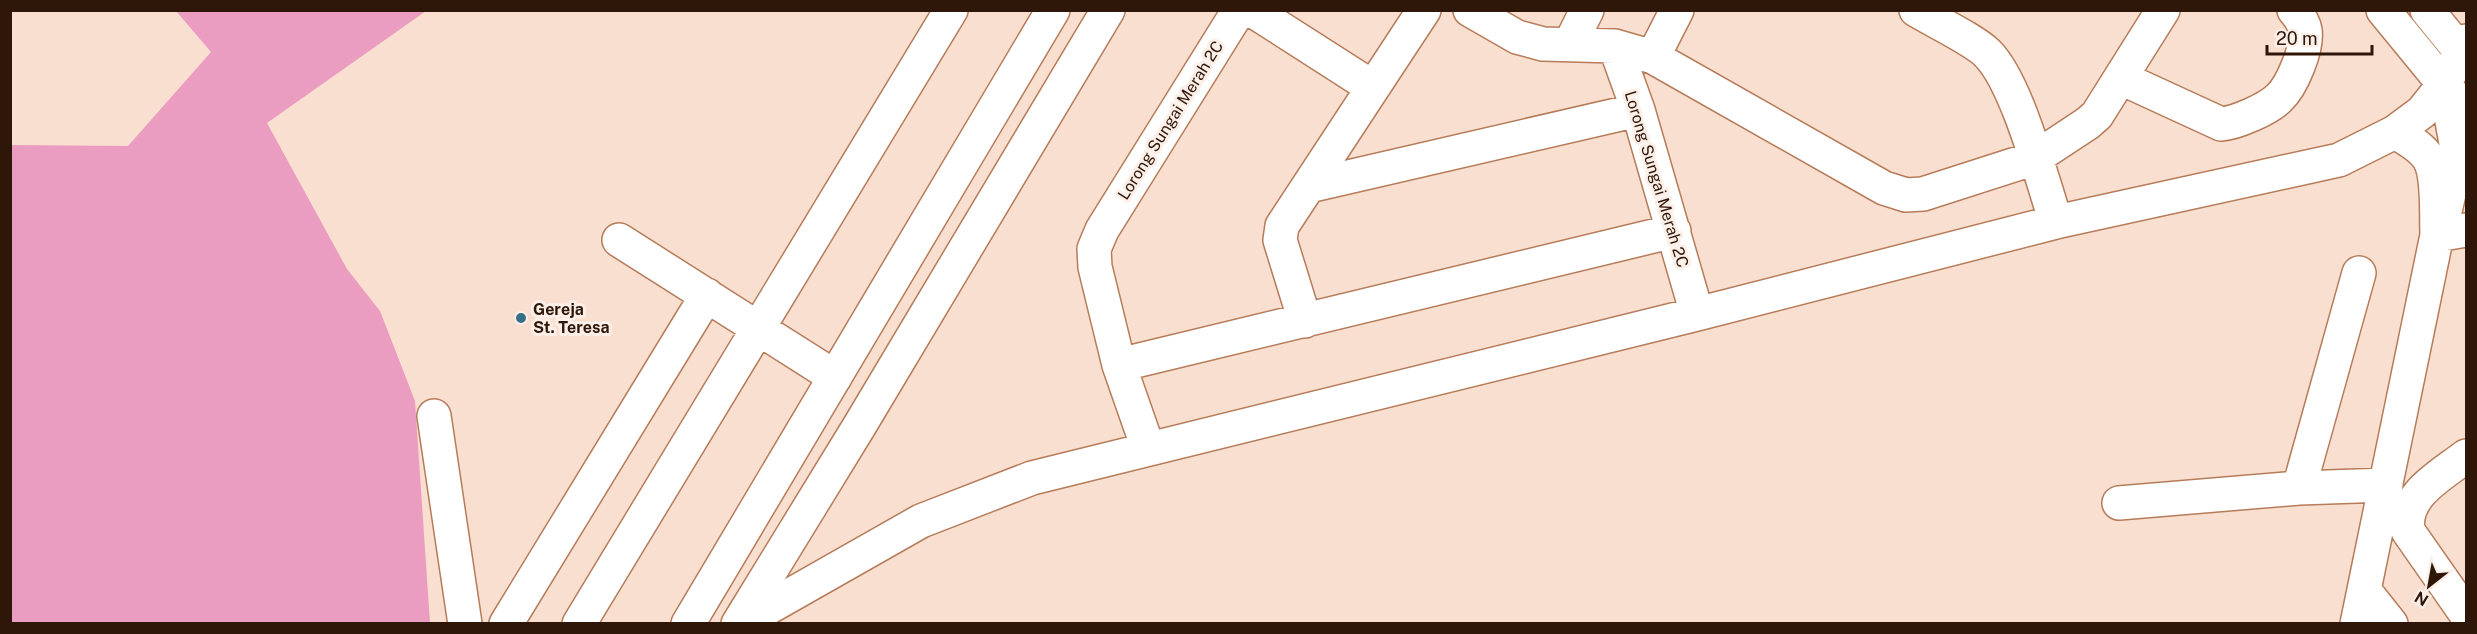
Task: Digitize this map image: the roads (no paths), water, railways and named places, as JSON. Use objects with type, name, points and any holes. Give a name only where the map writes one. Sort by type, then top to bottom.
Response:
[{"type":"street","points":[[579,624],[951,10]]},
{"type":"street","points":[[738,624],[1108,10]]},
{"type":"street","name":"Lorong Sungai Merah 2C","points":[[1119,365],[1095,267],[1094,249],[1102,230],[1239,10]]},
{"type":"street","points":[[1252,10],[1372,87]]},
{"type":"street","points":[[1305,321],[1280,240],[1282,226],[1424,10]]},
{"type":"street","points":[[1470,10],[1516,37],[1543,44],[1615,46],[1653,57],[1874,182],[1905,195],[1923,194],[2035,158],[2088,123],[2097,115],[2163,10]]},
{"type":"street","points":[[1570,44],[1587,10]]},
{"type":"street","points":[[1653,57],[1677,10]]},
{"type":"street","points":[[1916,10],[1986,52],[2006,81],[2056,222]]},
{"type":"street","points":[[2121,78],[2220,124],[2231,124],[2274,103],[2289,84],[2304,49],[2306,31],[2294,10]]},
{"type":"street","points":[[2383,10],[2445,83],[2466,113]]},
{"type":"street","points":[[753,624],[766,609],[921,521],[1032,478],[1697,314],[2056,222],[2339,160],[2395,132],[2422,112],[2445,83],[2465,50],[2427,10]]},
{"type":"street","points":[[688,624],[1052,11]]},
{"type":"street","name":"Lorong Sungai Merah 2C","points":[[1615,46],[1638,110],[1697,314]]},
{"type":"street","points":[[2357,624],[2386,486],[2452,233],[2451,188],[2458,154],[2445,83]]},
{"type":"street","points":[[1309,186],[1638,110]]},
{"type":"street","points":[[2395,132],[2416,145],[2430,159],[2452,233]]},
{"type":"street","points":[[1148,448],[1119,365],[1674,231]]},
{"type":"street","points":[[619,240],[835,377]]},
{"type":"street","points":[[2300,488],[2359,273]]},
{"type":"street","points":[[506,624],[707,295]]},
{"type":"street","points":[[434,416],[465,624]]},
{"type":"street","points":[[2466,456],[2421,492],[2409,508],[2406,520],[2408,531],[2466,614]]},
{"type":"street","points":[[2120,502],[2300,488],[2386,486]]},
{"type":"street","points":[[2364,590],[2391,624]]},
{"type":"place","name":"Gereja St. Teresa","points":[[521,318]]}]
